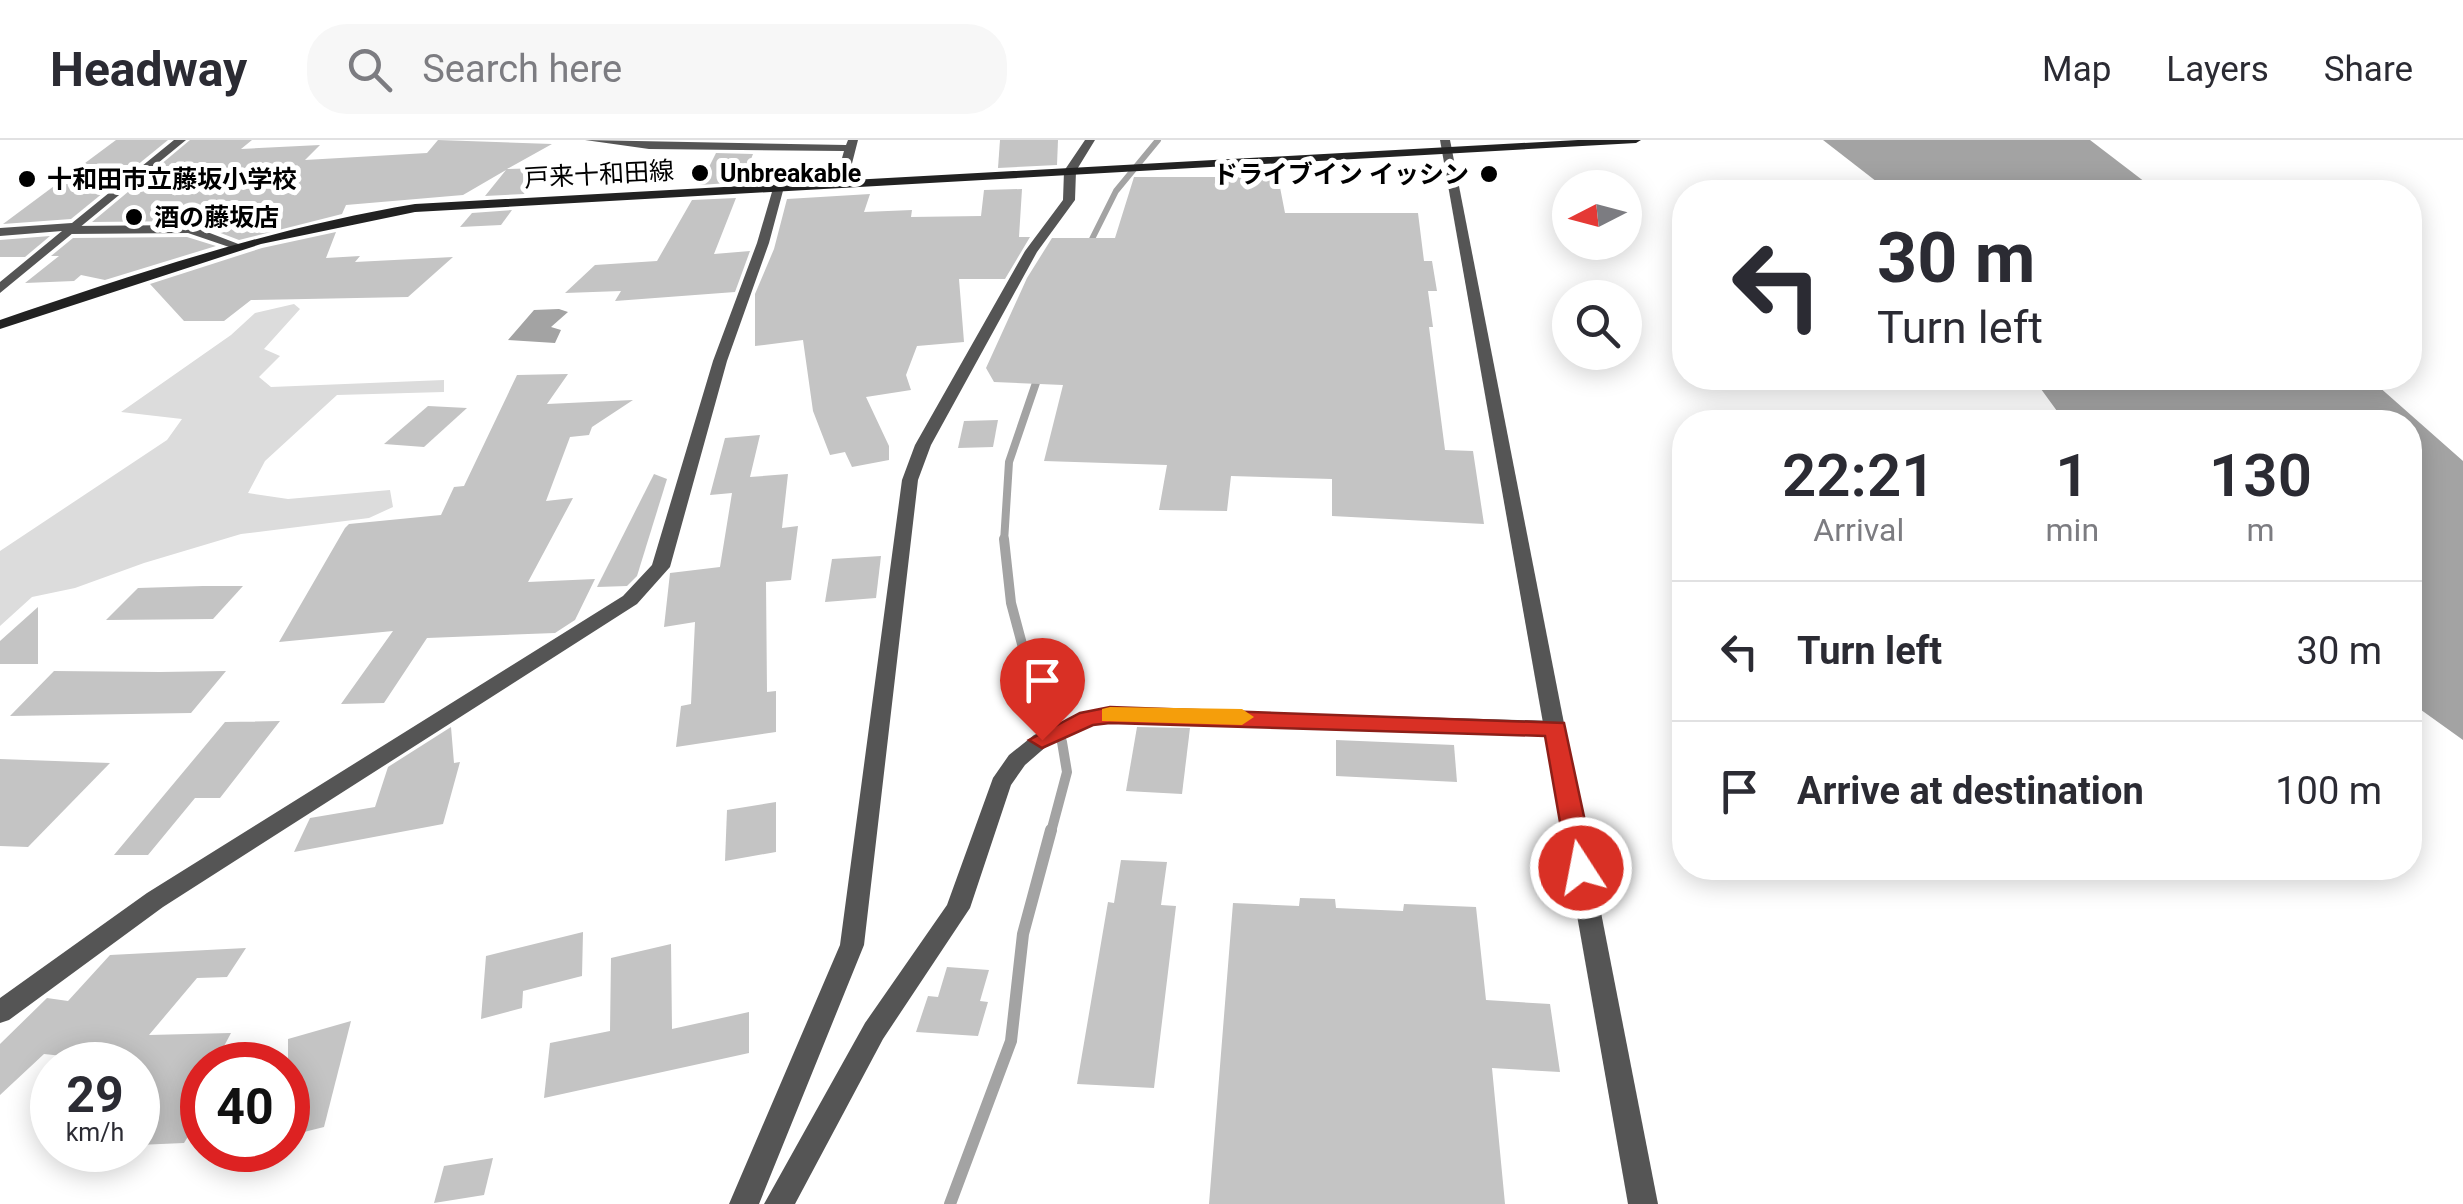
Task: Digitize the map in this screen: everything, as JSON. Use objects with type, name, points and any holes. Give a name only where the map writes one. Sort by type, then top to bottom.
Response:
[{"type":"main road","name":"戸来十和田線","points":[[0,326],[236,244],[332,221],[415,208],[1112,169],[1445,144],[1636,140]]},
{"type":"street","points":[[0,290],[182,140]]},
{"type":"street","points":[[590,140],[648,146],[851,144],[841,183]]},
{"type":"street","points":[[744,1204],[852,945],[910,480],[922,445],[1031,251],[1069,200],[1070,171],[1090,140]]},
{"type":"street","points":[[1445,144],[1642,1204]]},
{"type":"street","points":[[0,1012],[155,900],[630,600],[661,568],[720,362],[763,243],[778,187]]},
{"type":"street","points":[[0,232],[189,229],[236,244]]},
{"type":"street","points":[[779,1204],[874,1030],[958,908],[1001,783],[1017,760],[1053,735],[1088,718],[1161,714],[1556,728]]},
{"type":"shaded area","points":[[1823,140],[2090,140],[2142,180],[1875,180]]},
{"type":"shaded area","points":[[294,304],[300,309],[264,349],[280,356],[259,377],[271,387],[444,380],[444,392],[337,395],[265,461],[248,493],[288,499],[390,490],[393,507],[369,518],[241,534],[144,563],[75,588],[32,597],[0,626],[0,551],[167,440],[182,419],[121,412],[231,335],[255,313]]},
{"type":"shaded area","points":[[534,310],[568,312],[551,327],[561,330],[555,343],[508,340]]},
{"type":"shaded area","points":[[2042,390],[2383,390],[2405,410],[2056,410]]},
{"type":"shaded area","points":[[2422,425],[2463,461],[2463,740],[2422,711]]},
{"type":"building","points":[[116,140],[168,140],[71,219],[3,224]]},
{"type":"building","points":[[190,140],[252,140],[241,149],[320,145],[305,160],[427,153],[438,140],[552,144],[507,169],[543,168],[524,194],[485,196],[506,170],[463,195],[346,205],[342,214],[239,240],[189,221],[92,222]]},
{"type":"building","points":[[1000,140],[1058,140],[1057,165],[998,168]]},
{"type":"building","points":[[716,153],[753,154],[742,182],[700,185]]},
{"type":"building","points":[[1134,177],[1278,177],[1285,213],[1418,213],[1424,261],[1432,261],[1437,291],[1428,291],[1433,327],[1429,327],[1445,450],[1473,451],[1484,524],[1332,516],[1332,479],[1231,476],[1227,511],[1159,510],[1167,465],[1044,461],[1063,385],[994,382],[986,368],[1027,278],[1052,238],[1115,238]]},
{"type":"building","points":[[1022,189],[1019,237],[1030,237],[1005,279],[959,279],[964,342],[917,346],[906,375],[911,390],[866,397],[889,446],[889,460],[852,467],[845,452],[830,455],[813,411],[803,340],[755,346],[755,294],[774,249],[787,199],[870,194],[864,212],[912,210],[911,217],[981,216],[984,190]]},
{"type":"building","points":[[736,198],[714,254],[750,251],[735,292],[615,301],[621,291],[565,293],[595,265],[657,261],[692,200]]},
{"type":"building","points":[[512,210],[501,225],[460,227],[472,213]]},
{"type":"building","points":[[336,232],[326,258],[360,256],[355,262],[453,257],[408,297],[251,300],[224,321],[184,321],[150,284],[262,248]]},
{"type":"building","points":[[50,236],[25,257],[0,257],[0,240]]},
{"type":"building","points":[[187,237],[216,246],[105,280],[81,275],[74,281],[25,283],[59,256],[51,256],[73,238]]},
{"type":"building","points":[[568,374],[547,404],[633,400],[592,427],[589,435],[570,437],[546,501],[573,498],[528,582],[595,579],[575,620],[555,633],[427,638],[384,703],[341,704],[393,631],[279,642],[345,528],[349,524],[441,515],[454,487],[464,486],[517,375]]},
{"type":"building","points":[[428,406],[467,408],[424,447],[384,444]]},
{"type":"building","points":[[998,420],[993,447],[958,448],[964,421]]},
{"type":"building","points":[[760,435],[750,477],[788,474],[782,528],[798,526],[791,580],[766,582],[767,692],[776,691],[776,732],[676,747],[681,706],[691,704],[695,622],[664,627],[670,573],[720,567],[732,493],[710,495],[725,438]]},
{"type":"building","points":[[654,474],[667,479],[637,576],[627,586],[597,587]]},
{"type":"building","points":[[881,556],[876,598],[825,602],[832,559]]},
{"type":"building","points":[[243,586],[213,619],[106,620],[138,588]]},
{"type":"building","points":[[38,607],[38,664],[0,664],[0,641]]},
{"type":"building","points":[[54,671],[226,671],[191,713],[10,716]]},
{"type":"building","points":[[280,721],[220,798],[195,798],[148,855],[114,855],[225,722]]},
{"type":"building","points":[[451,727],[454,763],[460,762],[443,824],[294,852],[310,818],[375,807],[388,767]]},
{"type":"building","points":[[1137,727],[1190,728],[1182,794],[1126,791]]},
{"type":"building","points":[[1336,740],[1454,745],[1457,782],[1336,776]]},
{"type":"building","points":[[0,759],[110,763],[28,847],[0,846]]},
{"type":"building","points":[[776,802],[776,852],[725,861],[727,810]]},
{"type":"building","points":[[1121,860],[1167,862],[1161,905],[1176,906],[1154,1088],[1077,1084],[1108,902],[1114,903]]},
{"type":"building","points":[[1300,898],[1335,899],[1336,908],[1403,911],[1404,904],[1476,907],[1486,1000],[1550,1004],[1560,1072],[1492,1068],[1505,1204],[1209,1204],[1233,903],[1299,906]]},
{"type":"building","points":[[583,932],[582,976],[523,991],[522,1008],[481,1019],[486,956]]},
{"type":"building","points":[[671,944],[672,1029],[749,1012],[749,1053],[544,1098],[550,1043],[610,1031],[611,958]]},
{"type":"building","points":[[246,948],[227,977],[197,978],[149,1035],[231,1033],[226,1042],[180,1042],[180,1143],[160,1144],[160,1042],[30,1042],[30,1067],[0,1095],[0,1044],[47,998],[68,1001],[110,955]]},
{"type":"building","points":[[947,967],[989,970],[980,1001],[988,1002],[978,1036],[916,1032],[928,996],[938,997]]},
{"type":"building","points":[[351,1021],[324,1127],[310,1130],[310,1042],[288,1039]]},
{"type":"building","points":[[493,1158],[484,1195],[434,1203],[444,1166]]},
{"type":"waterway","points":[[1086,251],[1116,191],[1158,140]]},
{"type":"waterway","points":[[1004,540],[1009,462],[1039,374]]},
{"type":"waterway","points":[[1004,540],[1011,603],[1030,674],[1062,742],[1067,772],[1051,832]]},
{"type":"waterway","points":[[950,1204],[1011,1041],[1023,934],[1051,830]]},
{"type":"slow traffic","points":[[1110,715],[1242,717]]},
{"type":"place","name":"Unbreakable","points":[[700,173]]},
{"type":"place","name":"ドライブイン イッシン","points":[[1489,174]]},
{"type":"place","name":"十和田市立藤坂小学校","points":[[27,179]]},
{"type":"place","name":"酒の藤坂店","points":[[134,217]]},
{"type":"route","points":[[1042,740],[1088,718],[1110,715],[1556,728],[1581,868]]}]
